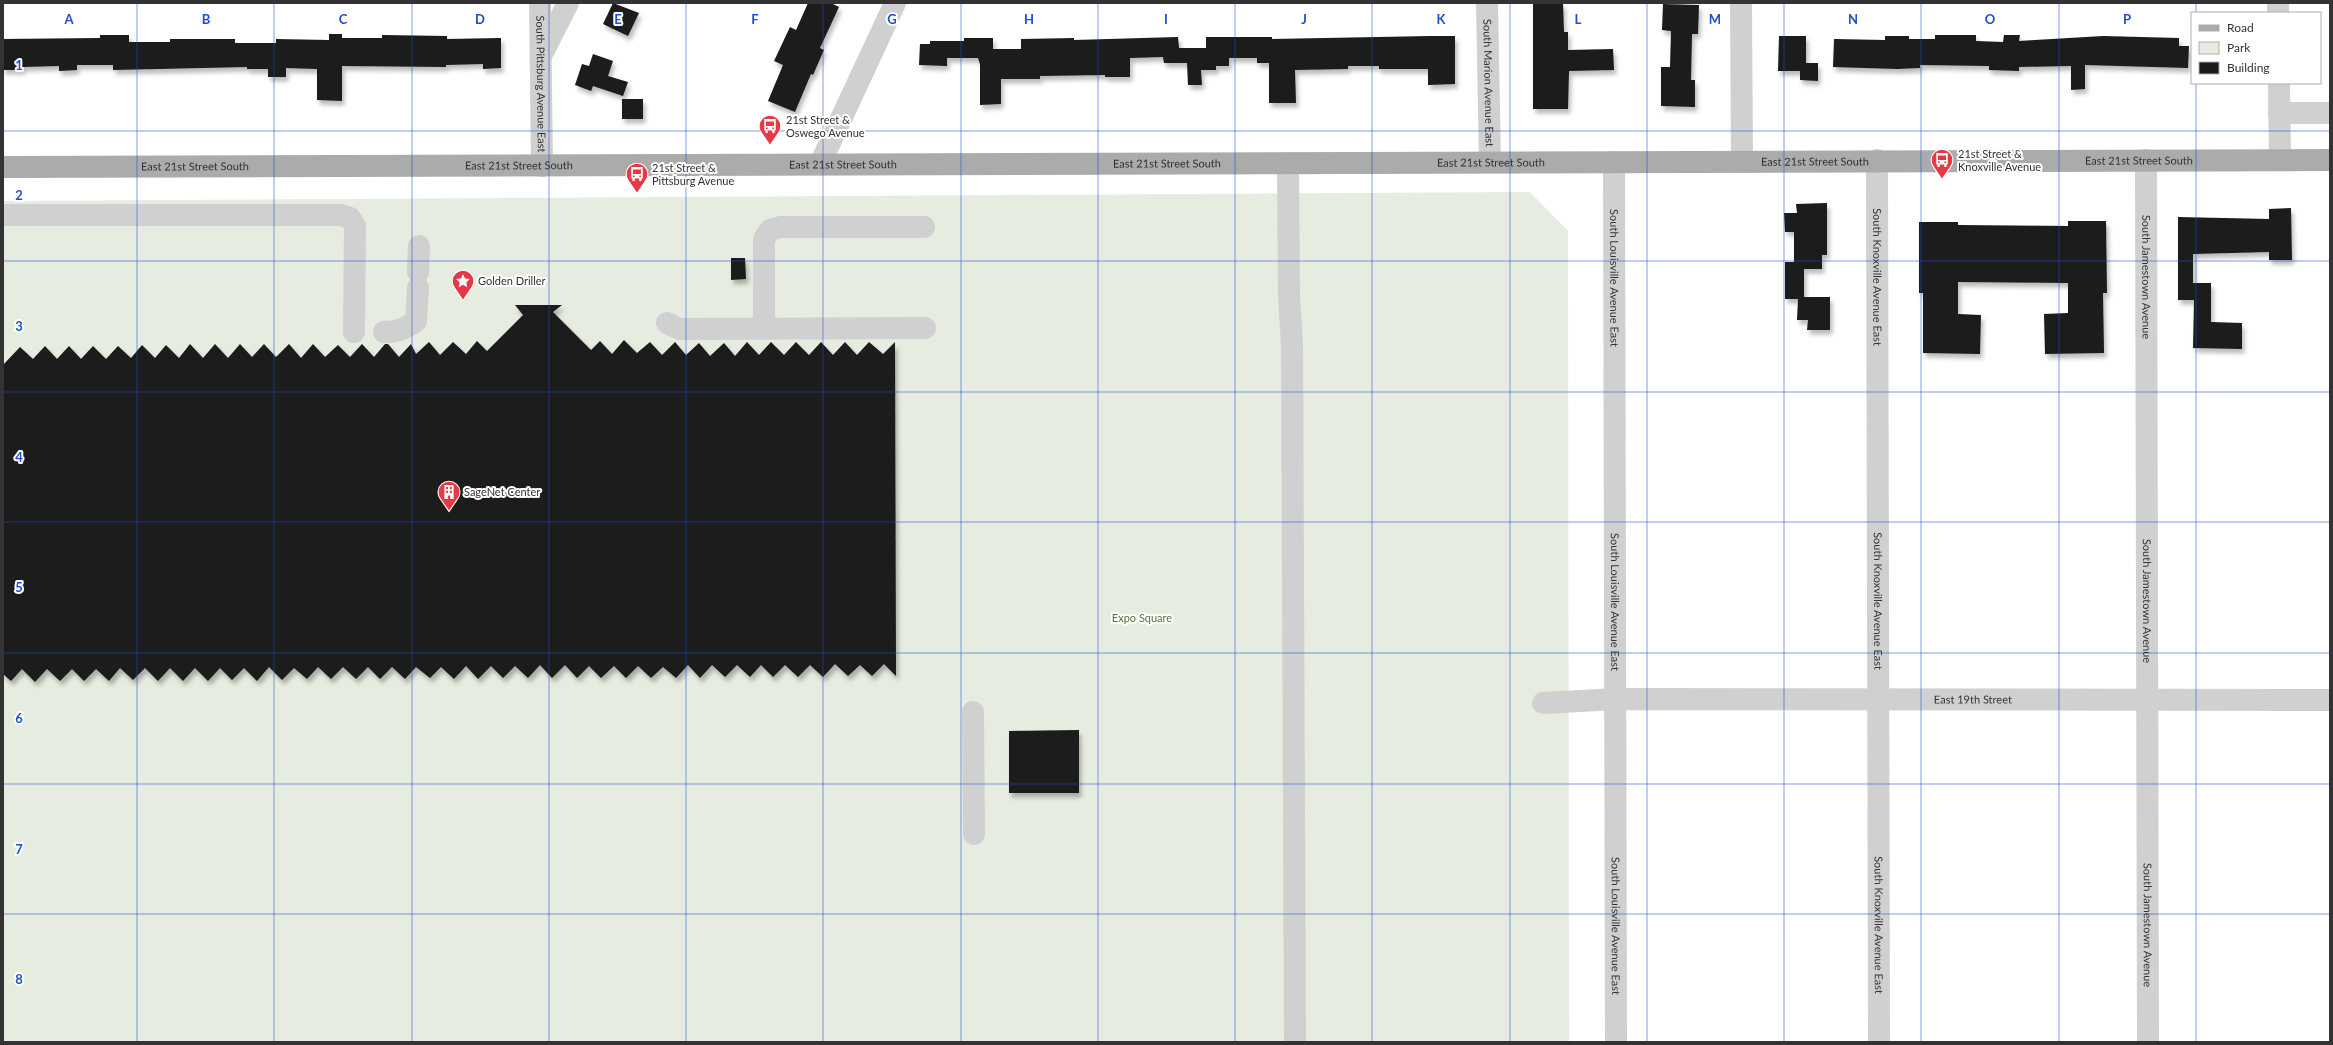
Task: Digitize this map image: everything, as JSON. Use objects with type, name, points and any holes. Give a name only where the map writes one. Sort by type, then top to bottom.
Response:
[{"type":"main road","name":"East 21st Street South","points":[[3,167],[1877,160],[2330,160]]},
{"type":"street","name":"South Pittsburg Avenue East","points":[[540,3],[542,166]]},
{"type":"street","points":[[540,59],[568,3]]},
{"type":"street","points":[[820,164],[895,3]]},
{"type":"street","name":"South Marion Avenue East","points":[[1488,3],[1490,162]]},
{"type":"street","points":[[1741,3],[1742,161]]},
{"type":"street","points":[[2279,84],[2280,159]]},
{"type":"street","points":[[2279,113],[2330,113]]},
{"type":"street","name":"South Knoxville Avenue East","points":[[1877,160],[1879,1042]]},
{"type":"street","name":"South Jamestown Avenue","points":[[2146,160],[2146,700],[2148,1042]]},
{"type":"street","name":"South Louisville Avenue East","points":[[1614,162],[1616,1042]]},
{"type":"street","points":[[1288,163],[1289,296],[1292,344],[1295,1042]]},
{"type":"street","points":[[3,215],[341,215],[350,218],[355,226],[354,332]]},
{"type":"street","points":[[764,328],[764,239],[770,230],[780,227],[924,227]]},
{"type":"street","points":[[384,332],[396,332],[416,321],[419,246]]},
{"type":"street","points":[[667,324],[680,328],[925,328]]},
{"type":"street","name":"East 19th Street","points":[[1543,702],[1616,699],[2330,700]]},
{"type":"street","points":[[973,712],[974,834]]},
{"type":"green space","name":"Expo Square","points":[[1530,192],[1568,231],[1569,1042],[3,1042],[3,201]]},
{"type":"building","points":[[613,3],[639,13],[628,36],[603,24]]},
{"type":"building","points":[[808,3],[831,3],[839,7],[820,48],[824,50],[813,75],[811,74],[795,112],[768,101],[783,65],[774,61],[790,27],[796,30]]},
{"type":"building","points":[[1533,3],[1563,3],[1564,32],[1568,32],[1568,50],[1613,49],[1614,70],[1569,71],[1568,109],[1533,109]]},
{"type":"building","points":[[1663,4],[1699,5],[1698,34],[1692,34],[1691,80],[1695,80],[1695,107],[1661,106],[1661,67],[1670,67],[1671,31],[1662,30]]},
{"type":"building","points":[[329,34],[342,34],[342,38],[382,38],[382,35],[447,36],[447,39],[501,38],[501,68],[483,69],[483,64],[446,65],[446,67],[342,66],[342,101],[317,100],[317,69],[286,68],[286,77],[268,77],[268,69],[247,69],[247,67],[113,70],[113,65],[77,65],[77,70],[59,71],[59,66],[23,67],[23,70],[3,70],[3,39],[100,38],[100,35],[129,35],[129,42],[170,42],[170,39],[235,39],[235,43],[276,43],[276,39],[329,40]]},
{"type":"building","points":[[1935,35],[1976,35],[1976,41],[2003,42],[2004,35],[2020,35],[2019,41],[2103,36],[2179,38],[2179,46],[2189,46],[2188,68],[2085,65],[2085,89],[2071,90],[2071,66],[2019,67],[2019,71],[1989,70],[1989,66],[1920,65],[1920,68],[1897,69],[1833,67],[1834,39],[1885,40],[1885,36],[1909,36],[1909,39],[1935,39]]},
{"type":"building","points":[[1455,36],[1455,84],[1428,85],[1428,69],[1379,69],[1379,66],[1348,66],[1348,69],[1295,70],[1296,103],[1269,103],[1269,63],[1257,63],[1257,58],[1229,58],[1229,66],[1216,66],[1216,70],[1201,70],[1202,85],[1188,85],[1187,63],[1164,63],[1163,57],[1130,58],[1130,77],[1105,77],[1105,75],[1040,76],[1040,79],[1001,79],[1001,104],[980,105],[980,64],[978,58],[947,58],[947,66],[919,65],[920,44],[930,44],[930,41],[964,41],[964,38],[993,38],[993,49],[1021,49],[1021,39],[1074,38],[1074,40],[1178,37],[1179,48],[1206,48],[1206,37],[1272,37],[1272,39]]},
{"type":"building","points":[[1779,36],[1806,36],[1806,63],[1818,63],[1818,81],[1800,80],[1800,71],[1778,71]]},
{"type":"building","points":[[593,54],[613,61],[608,76],[628,82],[623,96],[593,86],[591,91],[575,85],[582,64],[589,66]]},
{"type":"building","points":[[622,99],[643,99],[643,119],[622,119]]},
{"type":"building","points":[[1827,203],[1827,255],[1822,255],[1822,269],[1804,269],[1804,297],[1830,297],[1830,330],[1807,330],[1808,320],[1797,320],[1798,299],[1785,299],[1785,262],[1794,262],[1794,232],[1785,232],[1784,213],[1797,213],[1796,204]]},
{"type":"building","points":[[2291,208],[2292,260],[2269,260],[2269,252],[2193,254],[2193,283],[2211,283],[2211,322],[2242,323],[2242,349],[2193,348],[2194,300],[2178,300],[2178,217],[2269,219],[2269,209]]},
{"type":"building","points":[[2068,221],[2106,221],[2107,293],[2103,293],[2104,353],[2045,354],[2044,314],[2068,313],[2068,283],[1958,282],[1958,314],[1981,315],[1980,354],[1923,353],[1923,293],[1919,293],[1919,222],[1958,222],[1958,225],[2068,226]]},
{"type":"building","points":[[731,258],[745,258],[746,279],[731,280]]},
{"type":"building","name":"SageNet Center","points":[[515,305],[562,305],[553,312],[591,350],[600,341],[612,354],[624,340],[637,353],[650,342],[662,355],[675,342],[686,355],[699,343],[710,356],[724,343],[735,356],[747,342],[759,355],[771,342],[784,355],[796,342],[809,355],[821,342],[833,355],[845,342],[857,355],[869,342],[883,354],[895,342],[896,676],[884,664],[872,676],[860,665],[848,676],[835,664],[823,677],[810,665],[798,677],[785,665],[773,677],[761,665],[750,677],[737,665],[725,677],[712,665],[700,678],[688,665],[676,678],[663,667],[651,678],[638,666],[626,678],[614,666],[601,678],[589,666],[577,678],[565,665],[552,678],[540,665],[528,678],[515,666],[503,678],[491,666],[478,679],[466,666],[454,679],[441,667],[430,678],[416,667],[405,679],[392,667],[380,679],[368,667],[356,679],[343,667],[331,679],[318,667],[307,679],[294,668],[282,680],[269,667],[257,681],[244,668],[232,680],[220,668],[208,681],[195,668],[183,681],[170,668],[158,681],[145,668],[133,680],[120,668],[109,681],[96,669],[84,681],[72,669],[60,681],[47,669],[35,682],[22,669],[11,681],[3,674],[3,365],[20,347],[33,359],[45,346],[57,359],[69,346],[81,359],[93,346],[106,359],[118,346],[131,358],[142,345],[155,358],[166,345],[179,358],[190,344],[203,358],[215,344],[228,358],[240,344],[252,357],[264,344],[276,357],[289,344],[301,358],[313,344],[325,357],[338,345],[350,357],[362,344],[374,357],[385,344],[388,344],[399,357],[411,344],[416,354],[429,342],[440,355],[453,342],[466,354],[477,341],[487,351],[523,315]]},
{"type":"building","points":[[1079,730],[1079,793],[1009,793],[1009,731]]},
{"type":"place","name":"21st Street & Oswego Avenue","points":[[770,146]]},
{"type":"place","name":"21st Street & Knoxville Avenue","points":[[1942,180]]},
{"type":"place","name":"21st Street & Pittsburg Avenue","points":[[637,194]]},
{"type":"place","name":"Golden Driller","points":[[463,300]]},
{"type":"place","name":"SageNet Center","points":[[449,512]]}]
